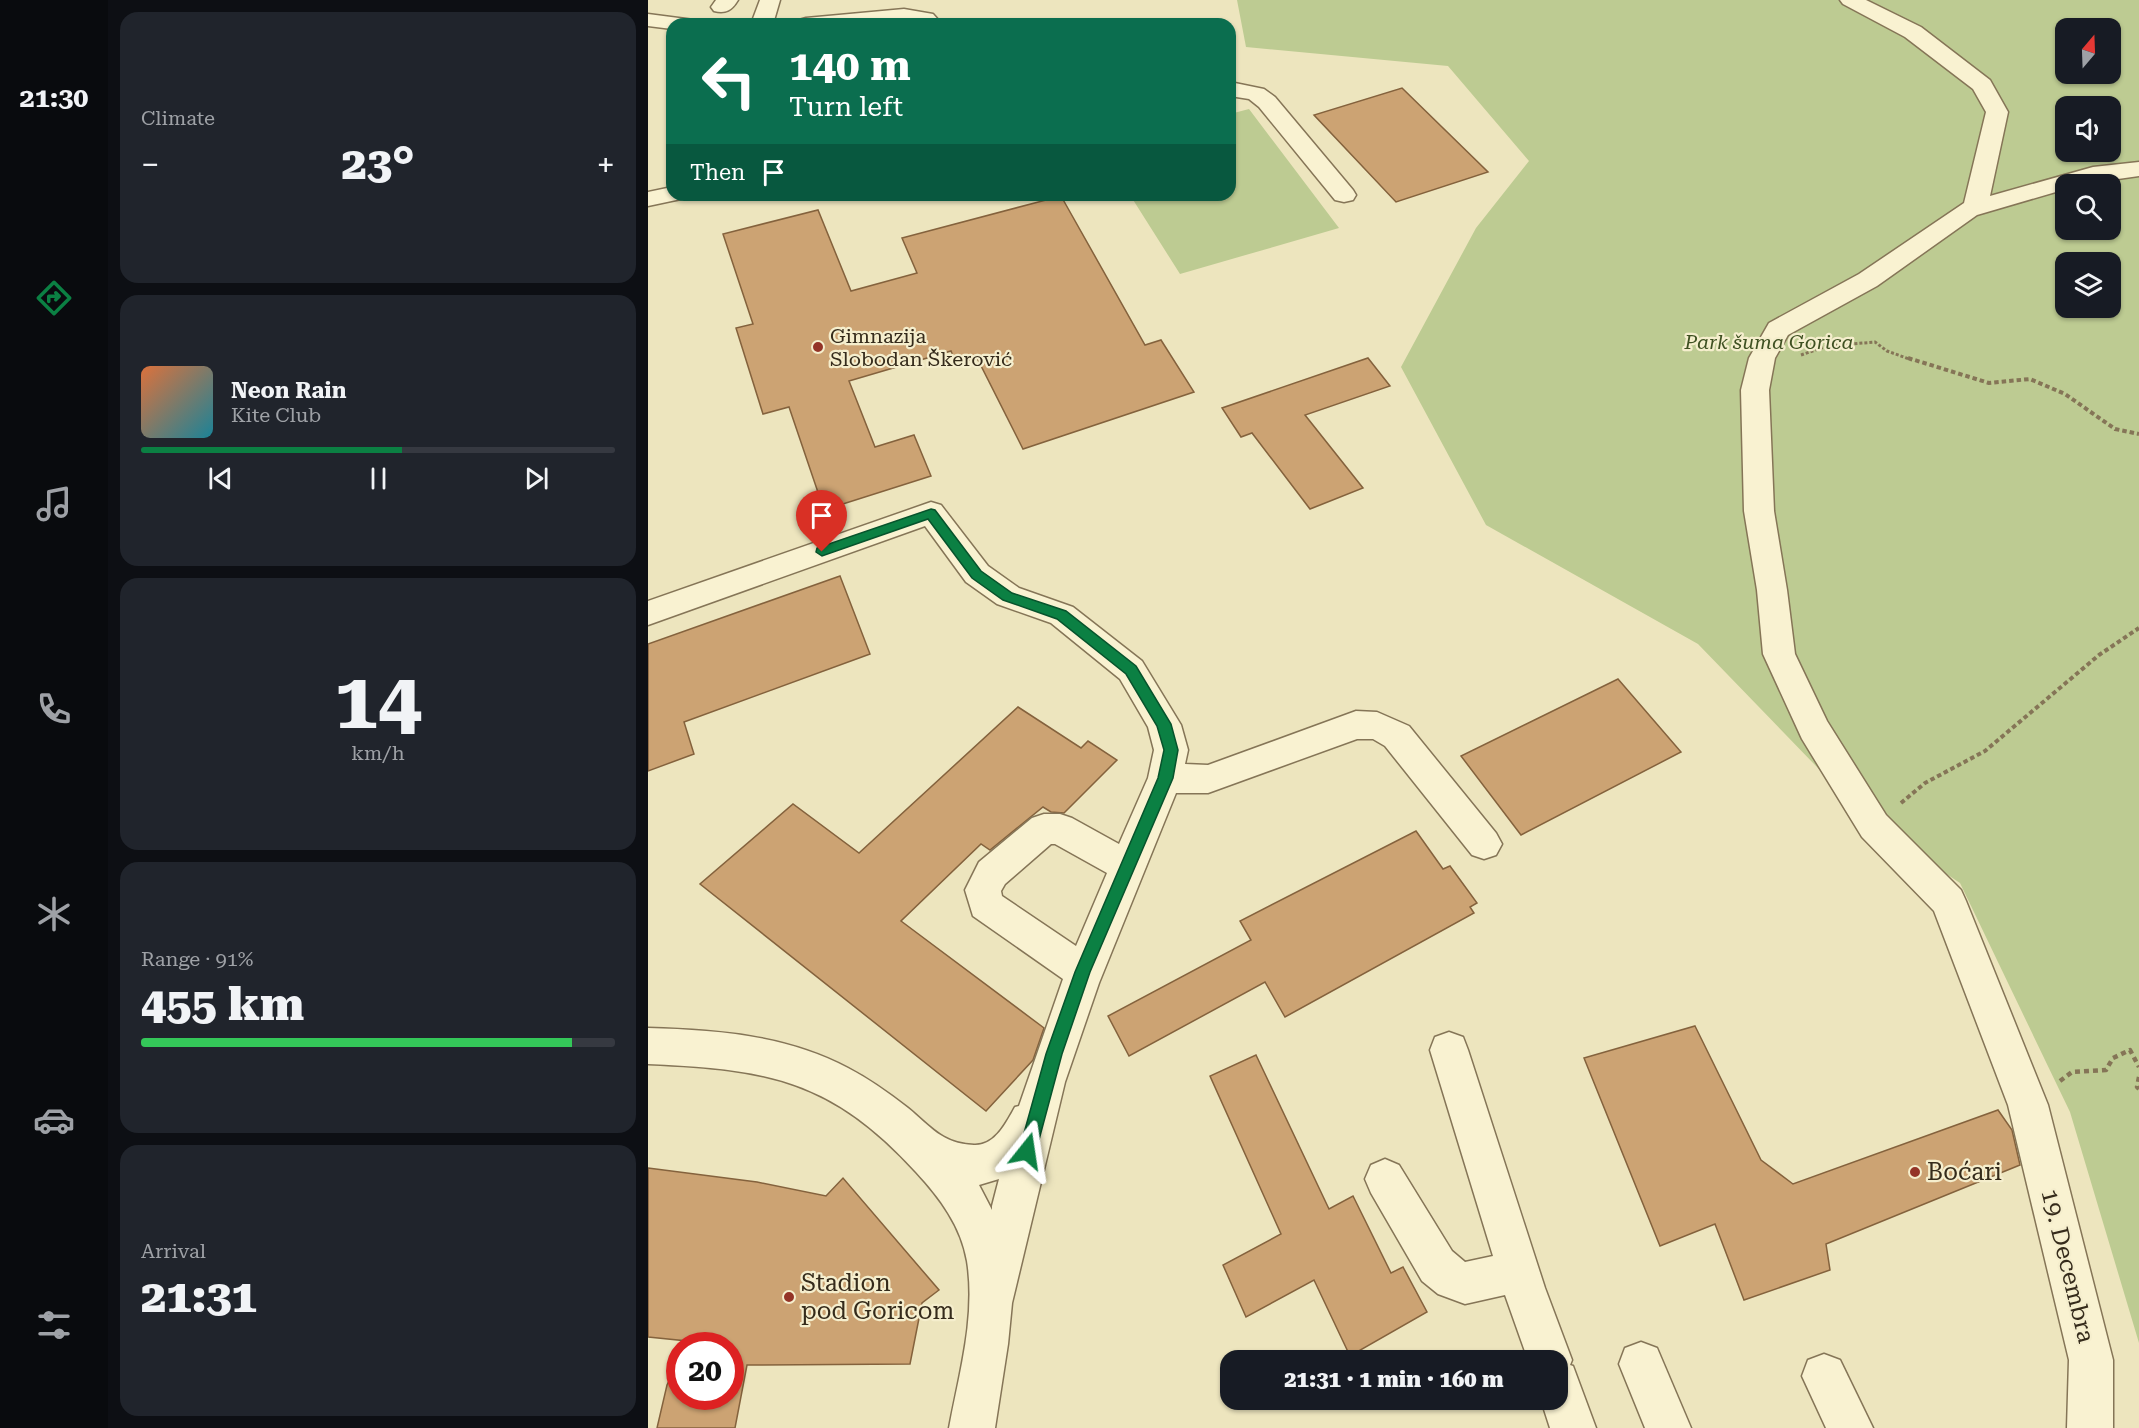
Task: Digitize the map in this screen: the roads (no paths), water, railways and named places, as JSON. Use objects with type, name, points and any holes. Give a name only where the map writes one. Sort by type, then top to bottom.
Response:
[{"type":"street","points":[[648,21],[668,0]]},
{"type":"street","points":[[764,18],[770,0]]},
{"type":"street","points":[[1850,0],[1912,32],[1982,85],[1997,112],[1976,206]]},
{"type":"street","points":[[871,18],[904,15],[926,18]]},
{"type":"street","points":[[648,21],[666,22]]},
{"type":"street","points":[[1236,90],[1256,94],[1267,102],[1344,195]]},
{"type":"street","name":"19. Decembra","points":[[2090,1428],[2091,1360],[2028,1105],[1948,901],[1874,826],[1814,729],[1779,654],[1760,511],[1755,390],[1762,358],[1778,329],[1868,280],[1976,206],[2093,174],[2139,169]]},
{"type":"street","points":[[648,199],[666,195]]},
{"type":"street","points":[[648,613],[931,513],[977,574],[1008,596],[1062,615],[1131,670],[1164,724],[1171,750],[1166,778],[1083,972],[1044,1090],[1018,1187],[992,1299],[972,1428]]},
{"type":"street","points":[[1166,778],[1208,779],[1356,726],[1377,726],[1397,736],[1484,844]]},
{"type":"street","points":[[1083,972],[986,905],[983,890],[992,873],[1044,829],[1060,829],[1128,867]]},
{"type":"street","points":[[648,1046],[722,1049],[762,1055],[801,1065],[844,1084],[896,1123],[921,1147],[945,1173],[966,1202],[982,1230],[989,1263],[992,1299]]},
{"type":"street","points":[[1449,1050],[1547,1350]]},
{"type":"street","points":[[921,1147],[953,1163],[972,1167],[991,1164],[1007,1153],[1021,1137],[1044,1090]]},
{"type":"street","points":[[1385,1179],[1437,1266],[1453,1279],[1465,1283],[1519,1271]]},
{"type":"street","points":[[1641,1364],[1668,1428]]},
{"type":"street","points":[[1824,1376],[1850,1428]]},
{"type":"street","points":[[1567,1410],[1573,1428]]},
{"type":"place","name":"Gimnazija Slobodan Škerović","points":[[818,347]]},
{"type":"place","name":"Boćari","points":[[1915,1172]]},
{"type":"place","name":"Stadion pod Goricom","points":[[789,1297]]},
{"type":"park label","name":"Park šuma Gorica","points":[[1769,342]]}]
